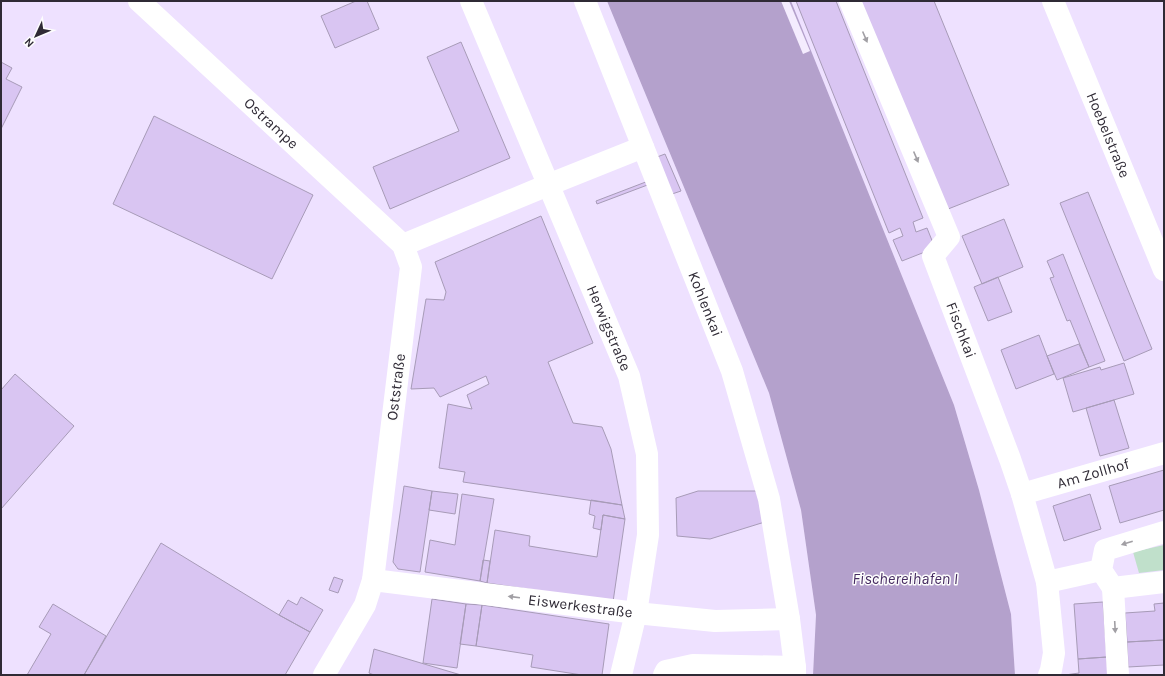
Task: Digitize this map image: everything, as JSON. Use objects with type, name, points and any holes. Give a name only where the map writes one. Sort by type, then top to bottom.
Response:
[{"type":"street","name":"Ostrampe","points":[[139,1],[403,245]]},
{"type":"street","name":"Kohlenkai","points":[[585,1],[732,371],[769,499],[789,619],[795,671]]},
{"type":"street","name":"Fischkai","points":[[850,1],[950,237],[933,256],[1010,459],[1022,494],[1047,582],[1054,653],[1049,675]]},
{"type":"street","name":"Hoebelstraße","points":[[1053,1],[1162,261]]},
{"type":"street","name":"Herwigstraße","points":[[474,2],[548,185],[629,376],[647,454],[648,535],[636,613],[621,675]]},
{"type":"street","points":[[403,245],[643,147]]},
{"type":"street","name":"Oststraße","points":[[324,675],[365,605],[373,580],[410,267],[403,245]]},
{"type":"street","name":"Am Zollhof","points":[[1022,494],[1164,453]]},
{"type":"street","points":[[1118,675],[1113,588],[1101,570],[1105,550],[1164,532]]},
{"type":"street","points":[[1047,582],[1101,570]]},
{"type":"street","name":"Eiswerkestraße","points":[[373,580],[636,613],[714,621],[789,619]]},
{"type":"street","points":[[1113,588],[1164,582]]},
{"type":"street","points":[[664,675],[666,671],[693,665],[795,671]]},
{"type":"shaded area","points":[[1,1],[607,1],[769,393],[801,510],[816,615],[813,675],[1,675]]},
{"type":"shaded area","points":[[791,1],[1164,1],[1164,675],[1015,675],[1011,614],[979,490],[954,405]]},
{"type":"green space","points":[[1164,545],[1164,570],[1139,573],[1133,552]]},
{"type":"water","name":"Fischereihafen I","points":[[607,1],[791,1],[954,405],[979,490],[1011,614],[1015,675],[813,675],[816,615],[801,510],[769,393]]},
{"type":"pier","points":[[781,1],[789,1],[810,51],[803,54]]},
{"type":"building","points":[[356,1],[367,1],[379,29],[335,48],[321,16]]},
{"type":"building","points":[[796,1],[836,1],[923,218],[913,222],[916,232],[927,228],[935,248],[902,261],[893,240],[903,236],[900,228],[889,233]]},
{"type":"building","points":[[858,1],[934,1],[1009,185],[943,211]]},
{"type":"building","points":[[461,42],[510,158],[390,209],[373,167],[459,131],[427,57]]},
{"type":"building","points":[[1,62],[12,68],[6,79],[22,87],[1,129]]},
{"type":"building","points":[[154,116],[313,195],[272,279],[113,204]]},
{"type":"building","points":[[665,154],[681,191],[672,194],[666,178],[597,204],[596,201],[664,175],[657,157]]},
{"type":"building","points":[[1088,192],[1152,349],[1124,361],[1060,203]]},
{"type":"building","points":[[541,216],[593,343],[548,362],[573,423],[602,427],[611,449],[622,505],[463,482],[465,472],[439,468],[448,404],[472,409],[467,395],[489,384],[486,376],[440,397],[434,388],[411,389],[426,299],[444,300],[446,292],[435,262]]},
{"type":"building","points":[[1004,219],[1023,267],[982,284],[962,236]]},
{"type":"building","points":[[1063,254],[1105,361],[1089,367],[1070,320],[1067,321],[1050,278],[1054,277],[1047,261]]},
{"type":"building","points":[[998,277],[1012,312],[988,321],[974,287]]},
{"type":"building","points":[[1039,335],[1054,374],[1016,389],[1001,350]]},
{"type":"building","points":[[1079,344],[1089,367],[1057,380],[1047,356]]},
{"type":"building","points":[[1124,363],[1134,394],[1073,412],[1063,378],[1100,367],[1101,370]]},
{"type":"building","points":[[15,374],[74,426],[1,509],[1,390]]},
{"type":"building","points":[[1114,400],[1129,448],[1100,456],[1086,408]]},
{"type":"building","points":[[1164,470],[1164,510],[1120,523],[1109,486]]},
{"type":"building","points":[[404,486],[432,491],[420,572],[398,569],[393,562]]},
{"type":"building","points":[[432,491],[458,494],[455,514],[429,510]]},
{"type":"building","points":[[698,491],[757,491],[768,521],[710,539],[677,536],[676,498]]},
{"type":"building","points":[[462,494],[494,499],[480,581],[425,572],[430,540],[455,545]]},
{"type":"building","points":[[1090,494],[1101,529],[1064,541],[1053,506]]},
{"type":"building","points":[[591,500],[622,505],[625,519],[603,515],[601,530],[593,528],[595,516],[589,514]]},
{"type":"building","points":[[603,515],[625,519],[613,602],[487,583],[495,530],[530,536],[529,546],[597,557]]},
{"type":"building","points":[[161,543],[279,615],[310,632],[285,675],[84,675]]},
{"type":"building","points":[[483,560],[490,561],[487,583],[480,581]]},
{"type":"building","points":[[334,577],[343,580],[338,593],[329,590]]},
{"type":"building","points":[[301,597],[323,610],[310,632],[279,615],[288,600],[297,605]]},
{"type":"building","points":[[432,599],[466,604],[457,668],[423,663]]},
{"type":"building","points":[[1103,602],[1107,657],[1078,659],[1074,604]]},
{"type":"building","points":[[1164,603],[1164,640],[1127,642],[1125,613],[1155,611],[1154,604]]},
{"type":"building","points":[[53,604],[106,636],[84,675],[27,675],[51,634],[39,627]]},
{"type":"building","points":[[466,604],[482,605],[476,646],[460,644]]},
{"type":"building","points":[[482,605],[609,624],[602,675],[582,675],[531,667],[533,655],[476,646]]},
{"type":"building","points":[[1164,640],[1164,665],[1128,667],[1127,642]]},
{"type":"building","points":[[374,649],[461,675],[374,675],[369,673]]},
{"type":"building","points":[[1107,657],[1108,675],[1065,675],[1079,673],[1078,659]]}]
